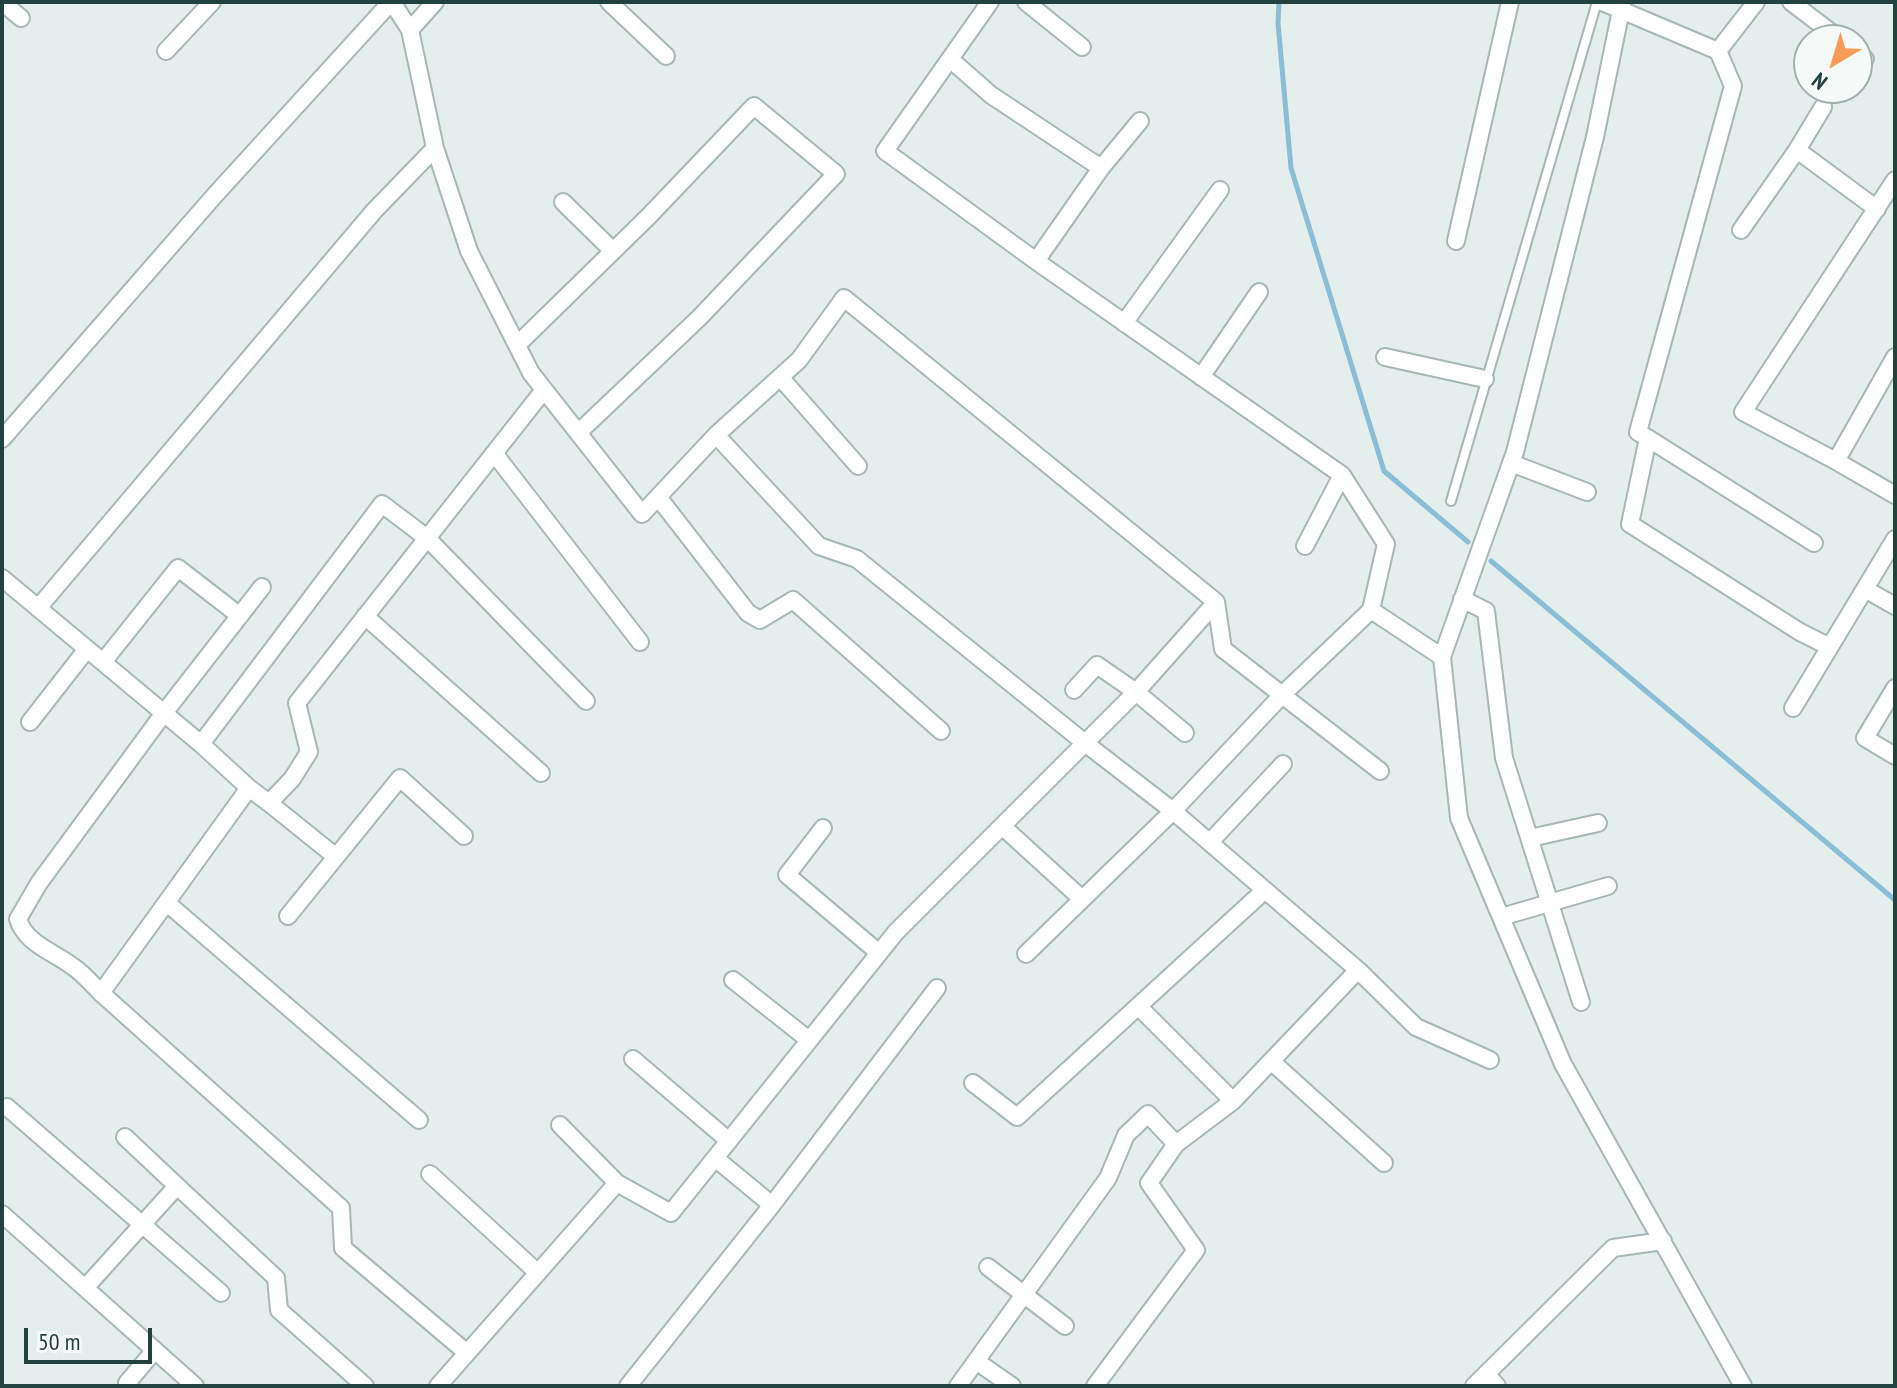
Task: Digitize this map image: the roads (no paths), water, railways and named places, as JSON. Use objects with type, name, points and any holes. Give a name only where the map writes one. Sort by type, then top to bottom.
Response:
[{"type":"street","points":[[2,2],[21,18]]},
{"type":"street","points":[[166,51],[212,2]]},
{"type":"street","points":[[410,30],[435,2]]},
{"type":"street","points":[[609,2],[666,56]]},
{"type":"street","points":[[990,2],[885,151],[1036,261],[1342,475],[1386,544],[1371,610],[1283,694],[1173,811],[1026,954]]},
{"type":"street","points":[[1026,2],[1082,47]]},
{"type":"street","points":[[1456,241],[1510,2]]},
{"type":"street","points":[[1599,2],[1621,6],[1718,51],[1733,86],[1638,432],[1814,543]]},
{"type":"street","points":[[1718,51],[1756,2]]},
{"type":"street","points":[[1791,2],[1820,24]]},
{"type":"street","points":[[2,439],[215,195],[375,19],[394,6],[410,30],[435,148],[469,251],[531,373],[642,514],[716,435],[799,360],[844,298],[1216,602],[1223,649],[1380,771]]},
{"type":"street","points":[[1621,6],[1595,137],[1511,463],[1442,657],[1459,818],[1563,1064],[1743,1386]]},
{"type":"street","points":[[950,59],[991,95],[1101,168]]},
{"type":"street","points":[[517,345],[754,106],[836,174],[700,317],[578,433]]},
{"type":"street","points":[[1741,230],[1823,107]]},
{"type":"street","points":[[1036,261],[1101,168],[1140,121]]},
{"type":"street","points":[[38,608],[374,211],[435,148]]},
{"type":"street","points":[[1797,150],[1877,209]]},
{"type":"street","points":[[1895,180],[1743,412],[1895,495]]},
{"type":"street","points":[[1124,323],[1220,190]]},
{"type":"street","points":[[563,202],[613,251]]},
{"type":"street","points":[[1201,377],[1259,292]]},
{"type":"street","points":[[1385,357],[1485,379]]},
{"type":"street","points":[[1836,461],[1895,357]]},
{"type":"street","points":[[780,377],[858,466]]},
{"type":"street","points":[[269,803],[292,779],[309,752],[297,703],[544,390]]},
{"type":"street","points":[[716,435],[819,546],[857,559],[1173,811],[1358,970],[1416,1027],[1490,1060]]},
{"type":"street","points":[[1648,438],[1630,524],[1800,632],[1830,647]]},
{"type":"street","points":[[494,453],[640,642]]},
{"type":"street","points":[[1511,463],[1587,492]]},
{"type":"street","points":[[1305,546],[1342,475]]},
{"type":"street","points":[[658,497],[748,613],[760,620],[793,600],[941,731]]},
{"type":"street","points":[[201,744],[382,504],[427,538],[586,701]]},
{"type":"street","points":[[1793,708],[1895,539]]},
{"type":"street","points":[[103,662],[178,568],[240,616]]},
{"type":"street","points":[[2,578],[201,744],[249,788],[335,856]]},
{"type":"street","points":[[262,587],[164,713],[39,883],[18,919],[21,930],[74,967],[341,1208],[343,1248],[467,1353]]},
{"type":"street","points":[[1865,589],[1895,606]]},
{"type":"street","points":[[1462,599],[1486,611],[1504,758],[1581,1002]]},
{"type":"street","points":[[560,1125],[617,1183],[671,1213],[896,932],[1136,692],[1216,602]]},
{"type":"street","points":[[1371,610],[1442,657]]},
{"type":"street","points":[[365,616],[541,773]]},
{"type":"street","points":[[30,722],[87,649]]},
{"type":"street","points":[[1074,690],[1097,665],[1136,692],[1185,733]]},
{"type":"street","points":[[1895,688],[1865,738],[1895,756]]},
{"type":"street","points":[[1210,842],[1283,764]]},
{"type":"street","points":[[288,916],[400,778],[464,836]]},
{"type":"street","points":[[101,993],[249,788]]},
{"type":"street","points":[[1530,838],[1598,823]]},
{"type":"street","points":[[1002,826],[1082,899]]},
{"type":"street","points":[[823,828],[787,875],[879,953]]},
{"type":"street","points":[[1501,917],[1608,886]]},
{"type":"street","points":[[973,1083],[1017,1117],[1265,890]]},
{"type":"street","points":[[167,903],[419,1120]]},
{"type":"street","points":[[1095,1386],[1196,1250],[1149,1183],[1176,1144],[1233,1101],[1358,970]]},
{"type":"street","points":[[733,980],[809,1040]]},
{"type":"street","points":[[628,1386],[772,1205],[937,988]]},
{"type":"street","points":[[1138,1006],[1233,1101]]},
{"type":"street","points":[[633,1059],[729,1141]]},
{"type":"street","points":[[1271,1061],[1384,1163]]},
{"type":"street","points":[[7,1107],[221,1293]]},
{"type":"street","points":[[958,1386],[1108,1178],[1126,1135],[1148,1114],[1176,1144]]},
{"type":"street","points":[[125,1137],[276,1278],[279,1310],[365,1386]]},
{"type":"street","points":[[715,1158],[772,1205]]},
{"type":"street","points":[[430,1174],[538,1273]]},
{"type":"street","points":[[438,1386],[617,1183]]},
{"type":"street","points":[[85,1288],[177,1186]]},
{"type":"street","points":[[2,1214],[195,1386]]},
{"type":"street","points":[[1486,1382],[1613,1248],[1663,1241]]},
{"type":"street","points":[[988,1267],[1065,1326]]},
{"type":"street","points":[[130,1386],[127,1383],[155,1350]]},
{"type":"street","points":[[976,1361],[1012,1386]]},
{"type":"lane","points":[[1451,501],[1599,2]]},
{"type":"waterway","points":[[1279,2],[1278,23],[1291,168],[1384,471],[1468,542]]},
{"type":"waterway","points":[[1491,561],[1895,900]]}]
